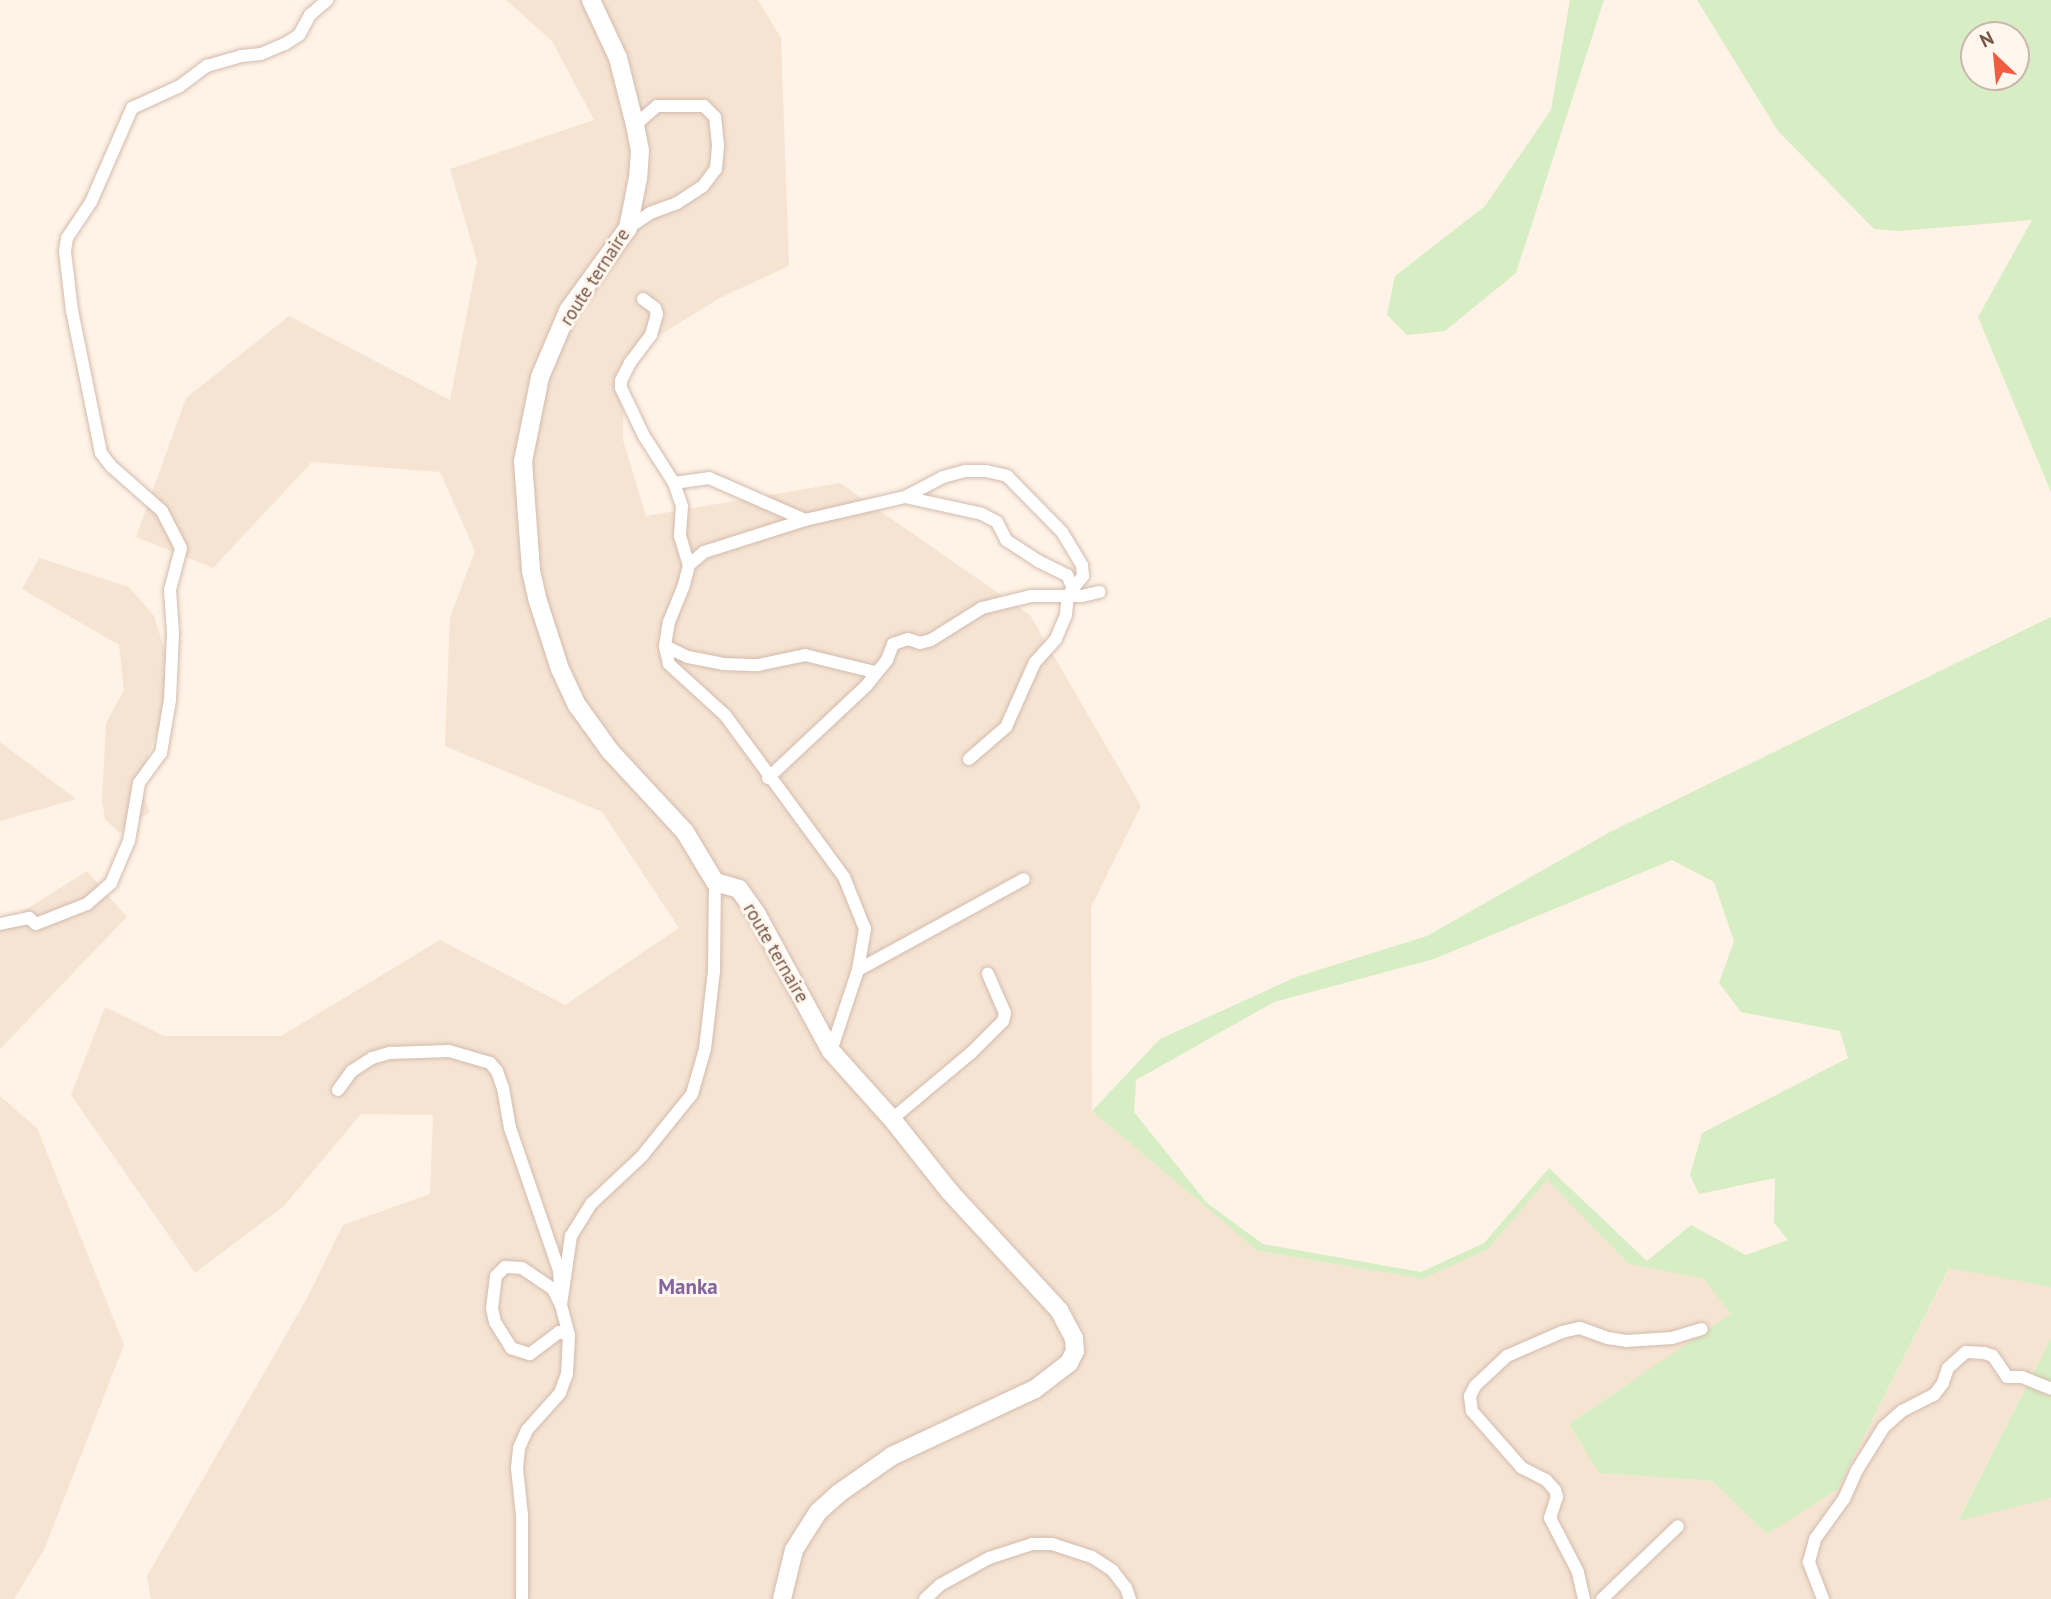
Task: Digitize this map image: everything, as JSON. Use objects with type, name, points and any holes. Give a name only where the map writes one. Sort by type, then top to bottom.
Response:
[{"type":"street","points":[[0,924],[29,919],[36,925],[87,904],[111,884],[129,841],[139,783],[163,745],[170,700],[173,633],[170,590],[181,548],[162,512],[111,466],[101,453],[72,311],[65,251],[67,238],[91,202],[132,108],[180,86],[207,66],[241,56],[261,54],[285,44],[299,35],[310,15],[327,0]]},
{"type":"street","name":"route ternaire","points":[[591,0],[618,58],[640,150],[638,178],[628,228],[568,311],[541,377],[523,461],[531,571],[560,669],[577,705],[610,751],[685,832],[715,882],[739,889],[756,913],[831,1051],[892,1119],[950,1192],[1059,1310],[1074,1338],[1075,1351],[1069,1363],[1035,1389],[892,1456],[838,1494],[818,1512],[794,1550],[782,1599]]},
{"type":"street","points":[[628,228],[650,213],[677,203],[703,186],[716,169],[718,145],[715,117],[704,107],[657,106],[635,125]]},
{"type":"street","points":[[643,299],[655,307],[657,314],[651,335],[630,363],[621,381],[621,388],[644,436],[674,483],[682,506],[680,536],[688,565],[684,585],[668,622],[665,646],[669,664],[725,715],[768,778],[844,877],[865,929],[858,970],[831,1051]]},
{"type":"street","points":[[688,565],[704,552],[805,520],[905,497],[943,477],[966,471],[986,471],[1007,477],[1062,532],[1082,565],[1083,576],[1071,591]]},
{"type":"street","points":[[674,483],[709,478],[805,520]]},
{"type":"street","points":[[905,497],[982,514],[997,522],[1006,540],[1038,561],[1067,575],[1071,591],[1066,615],[1056,639],[1035,662],[1006,727],[969,759]]},
{"type":"street","points":[[768,778],[866,686],[874,672],[887,660],[893,644],[908,639],[920,643],[931,640],[982,608],[1031,596],[1071,591],[1100,592]]},
{"type":"street","points":[[665,646],[688,657],[723,664],[758,665],[805,655],[874,672]]},
{"type":"street","points":[[858,970],[1024,879]]},
{"type":"street","points":[[561,1305],[571,1236],[580,1218],[670,1125],[692,1094],[698,1080],[714,971],[715,882]]},
{"type":"street","points":[[892,1119],[971,1053],[1003,1021],[1005,1013],[988,974]]},
{"type":"street","points":[[338,1090],[352,1071],[372,1058],[390,1053],[449,1051],[490,1063],[498,1071],[510,1128],[559,1270],[561,1305]]},
{"type":"street","points":[[522,1599],[523,1515],[516,1468],[519,1448],[527,1430],[560,1393],[567,1374],[569,1335],[561,1305],[553,1289],[523,1268],[505,1267],[496,1276],[492,1308],[495,1322],[511,1348],[530,1354],[539,1350],[559,1332],[569,1335]]},
{"type":"street","points":[[1584,1599],[1577,1572],[1550,1518],[1557,1497],[1555,1490],[1546,1480],[1522,1468],[1472,1411],[1470,1396],[1475,1386],[1507,1356],[1562,1332],[1580,1328],[1626,1341],[1672,1338],[1702,1329]]},
{"type":"street","points":[[1823,1599],[1809,1562],[1815,1539],[1844,1499],[1857,1469],[1884,1427],[1902,1411],[1934,1395],[1943,1383],[1948,1368],[1966,1352],[1984,1353],[1993,1356],[2007,1377],[2022,1377],[2051,1389]]},
{"type":"street","points":[[1602,1599],[1678,1526]]},
{"type":"street","points":[[925,1599],[940,1585],[989,1558],[1032,1544],[1052,1544],[1091,1557],[1112,1570],[1126,1588],[1130,1599]]},
{"type":"shaded area","points":[[506,0],[758,0],[781,38],[789,266],[720,298],[624,357],[623,440],[646,516],[840,483],[1030,615],[1141,806],[1091,907],[1092,1111],[1258,1251],[1423,1279],[1488,1249],[1547,1180],[1629,1264],[1704,1279],[1732,1314],[1569,1424],[1599,1473],[1712,1481],[1767,1534],[1837,1490],[1950,1267],[2051,1287],[2051,1338],[1958,1520],[2051,1498],[2051,1599],[151,1599],[147,1576],[306,1300],[343,1225],[430,1194],[433,1115],[361,1114],[284,1206],[195,1273],[71,1095],[105,1007],[164,1036],[281,1036],[440,940],[565,1005],[679,928],[602,812],[445,746],[450,617],[475,551],[440,472],[312,462],[213,568],[136,537],[186,398],[289,316],[450,400],[477,261],[450,169],[594,120],[552,41]]},
{"type":"shaded area","points":[[39,558],[129,587],[154,616],[169,664],[164,716],[137,782],[150,812],[119,833],[105,819],[102,800],[106,723],[124,690],[119,645],[22,589]]},
{"type":"shaded area","points":[[0,742],[76,799],[0,821]]},
{"type":"shaded area","points":[[87,871],[127,917],[0,1049],[0,926]]},
{"type":"shaded area","points":[[0,1096],[37,1128],[124,1345],[44,1550],[14,1599],[0,1599]]},
{"type":"green space","points":[[1570,0],[1604,0],[1516,273],[1445,331],[1407,335],[1387,315],[1395,276],[1485,206],[1551,110]]},
{"type":"green space","points":[[1697,0],[2051,0],[2051,492],[1978,317],[2032,220],[1899,231],[1874,229],[1778,131]]},
{"type":"green space","points":[[2051,617],[2051,1287],[1949,1268],[1837,1490],[1767,1534],[1712,1481],[1599,1473],[1569,1424],[1731,1314],[1704,1279],[1629,1264],[1547,1180],[1488,1249],[1423,1279],[1258,1251],[1092,1111],[1160,1039],[1296,977],[1427,936],[1610,832]],"holes":[[[1672,860],[1714,882],[1734,941],[1719,983],[1741,1012],[1840,1031],[1848,1058],[1702,1133],[1690,1175],[1699,1194],[1775,1178],[1774,1223],[1788,1240],[1746,1255],[1691,1225],[1647,1261],[1549,1168],[1484,1243],[1421,1272],[1263,1244],[1207,1203],[1134,1112],[1136,1080],[1274,1002],[1434,959]]]},
{"type":"green space","points":[[2051,1338],[2051,1498],[1958,1521]]},
{"type":"district","name":"Manka","points":[[688,1287]]}]
